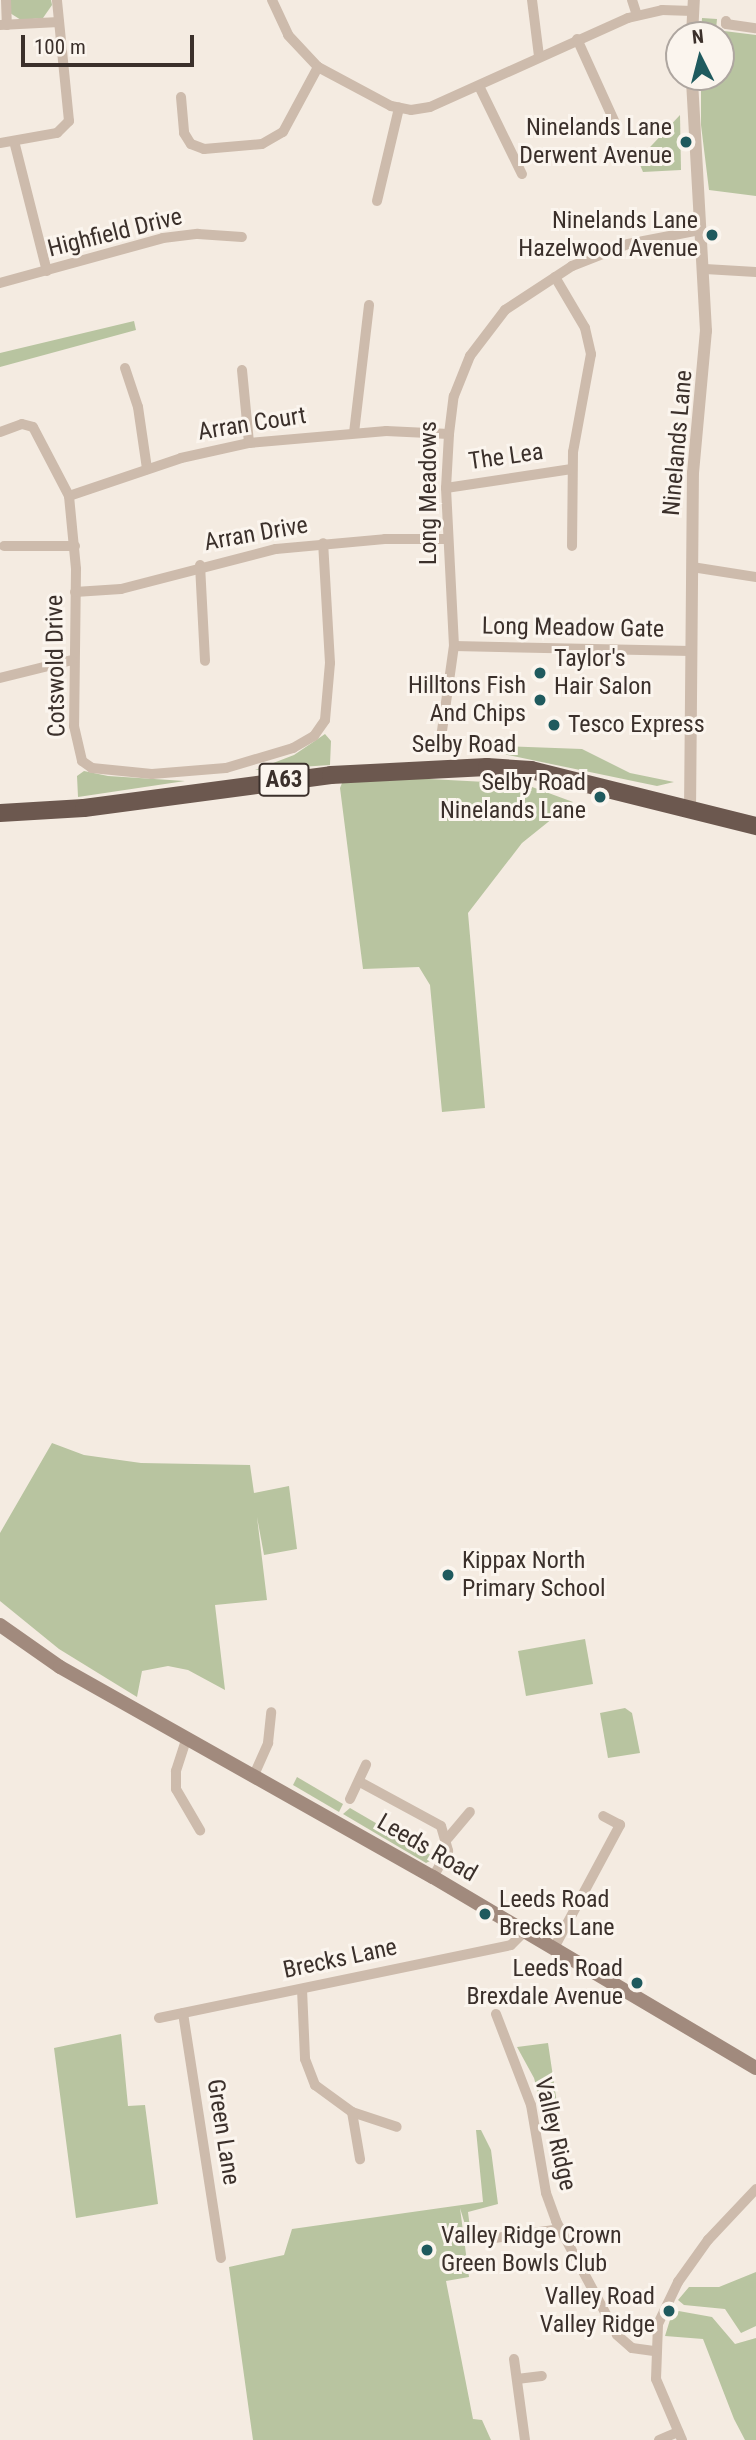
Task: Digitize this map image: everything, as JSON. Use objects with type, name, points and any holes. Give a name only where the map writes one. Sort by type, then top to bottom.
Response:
[{"type":"highway","name":"Selby Road","points":[[0,813],[84,808],[331,775],[487,767],[558,776],[690,812],[756,826]]},
{"type":"main road","name":"Leeds Road","points":[[0,1625],[60,1667],[433,1877],[756,2068]]},
{"type":"street","points":[[6,0],[3,25],[59,22]]},
{"type":"street","points":[[0,142],[57,133],[69,121],[57,0]]},
{"type":"street","points":[[272,0],[288,35],[318,67],[399,108],[430,107],[577,39],[637,15],[694,6]]},
{"type":"street","points":[[532,0],[539,56]]},
{"type":"street","points":[[632,0],[637,15]]},
{"type":"street","points":[[735,23],[756,28]]},
{"type":"street","points":[[577,39],[617,127]]},
{"type":"street","points":[[181,97],[184,133],[191,144],[204,149],[262,144],[283,132],[318,67]]},
{"type":"street","points":[[479,86],[522,174]]},
{"type":"street","name":"Ninelands Lane","points":[[690,812],[693,472],[706,357],[705,269],[700,230],[693,91]]},
{"type":"street","points":[[377,201],[399,108]]},
{"type":"street","points":[[13,141],[47,271]]},
{"type":"street","name":"Long Meadows","points":[[441,738],[454,646],[447,539],[449,434],[458,382],[477,343],[511,305],[555,277],[609,250],[700,230]]},
{"type":"street","name":"Highfield Drive","points":[[0,283],[163,238],[242,237]]},
{"type":"street","points":[[705,269],[756,272]]},
{"type":"street","points":[[555,277],[585,328],[591,354],[572,470],[572,546]]},
{"type":"street","points":[[354,433],[369,305]]},
{"type":"street","points":[[125,368],[138,407],[147,469]]},
{"type":"street","points":[[242,370],[249,443]]},
{"type":"street","name":"Cotswold Drive","points":[[0,432],[22,424],[33,427],[69,496],[75,546],[72,660],[75,736],[82,761],[92,768],[152,774],[196,772],[249,763],[293,748],[321,729],[327,707],[330,640],[323,543]]},
{"type":"street","name":"Arran Court","points":[[69,496],[147,469],[249,443],[354,433],[449,434]]},
{"type":"street","name":"The Lea","points":[[446,488],[572,470]]},
{"type":"street","name":"Arran Drive","points":[[75,592],[114,590],[200,565],[323,543],[447,539]]},
{"type":"street","points":[[4,545],[75,546]]},
{"type":"street","points":[[200,565],[205,661]]},
{"type":"street","points":[[692,567],[756,577]]},
{"type":"street","name":"Long Meadow Gate","points":[[454,646],[691,651]]},
{"type":"street","points":[[0,678],[72,660]]},
{"type":"street","points":[[254,1775],[268,1743],[271,1712]]},
{"type":"street","points":[[187,1737],[176,1770],[176,1789],[200,1830]]},
{"type":"street","points":[[350,1799],[366,1765]]},
{"type":"street","points":[[360,1782],[441,1826],[448,1838],[448,1851],[433,1877]]},
{"type":"street","points":[[448,1838],[471,1812]]},
{"type":"street","points":[[554,1948],[620,1825],[603,1816]]},
{"type":"street","name":"Brecks Lane","points":[[159,2018],[511,1945],[524,1932]]},
{"type":"street","points":[[302,1989],[310,2077],[322,2092],[352,2112],[397,2127]]},
{"type":"street","name":"Green Lane","points":[[183,2013],[221,2258]]},
{"type":"street","name":"Valley Ridge","points":[[496,2014],[531,2105],[546,2193],[561,2229],[617,2335],[632,2348],[654,2351]]},
{"type":"street","points":[[352,2112],[360,2159]]},
{"type":"street","points":[[659,2440],[680,2436],[658,2388],[654,2351],[661,2315],[678,2283],[708,2240],[756,2189]]},
{"type":"street","points":[[480,2240],[561,2229]]},
{"type":"street","points":[[514,2359],[525,2440]]},
{"type":"street","points":[[517,2379],[542,2376]]},
{"type":"green space","points":[[9,0],[51,0],[52,5],[43,18],[21,20],[10,13]]},
{"type":"green space","points":[[702,18],[717,19],[717,21],[702,21]]},
{"type":"green space","points":[[735,32],[756,35],[756,196],[709,190],[701,125],[701,91],[735,91]]},
{"type":"green space","points":[[680,115],[681,170],[643,172],[638,160]]},
{"type":"green space","points":[[134,321],[136,330],[0,367],[0,353]]},
{"type":"green space","points":[[325,734],[331,741],[330,765],[255,770],[294,755]]},
{"type":"green space","points":[[503,746],[582,749],[630,773],[674,782],[657,786],[503,754]]},
{"type":"green space","points":[[84,771],[108,776],[185,781],[78,797],[77,776]]},
{"type":"green space","points":[[410,778],[524,784],[573,802],[522,843],[468,913],[485,1108],[442,1112],[430,985],[419,967],[363,969],[340,788],[342,783]]},
{"type":"green space","points":[[52,1443],[84,1455],[141,1463],[250,1465],[254,1493],[289,1486],[297,1549],[264,1555],[257,1517],[267,1600],[215,1605],[225,1690],[188,1670],[168,1666],[142,1671],[137,1697],[59,1649],[0,1601],[0,1533]]},
{"type":"green space","points":[[585,1639],[593,1684],[526,1696],[518,1651]]},
{"type":"green space","points":[[625,1708],[632,1713],[640,1753],[608,1758],[600,1713]]},
{"type":"green space","points":[[297,1777],[343,1804],[339,1812],[293,1785]]},
{"type":"green space","points":[[350,1808],[436,1858],[426,1863],[343,1814]]},
{"type":"green space","points":[[121,2034],[128,2106],[145,2105],[158,2204],[76,2218],[54,2048]]},
{"type":"green space","points":[[548,2043],[559,2117],[545,2119],[534,2078],[517,2047]]},
{"type":"green space","points":[[476,2130],[481,2130],[491,2150],[498,2204],[468,2212],[470,2228],[466,2228],[460,2208],[469,2277],[446,2281],[473,2419],[482,2420],[491,2440],[253,2440],[229,2267],[284,2255],[292,2229],[483,2202]]},
{"type":"green space","points":[[756,2272],[756,2326],[741,2333],[725,2309],[684,2305],[678,2300],[689,2287],[719,2287]]},
{"type":"green space","points":[[673,2310],[712,2317],[735,2344],[756,2338],[756,2440],[745,2440],[703,2339],[665,2336]]},
{"type":"place","name":"Ninelands Lane Derwent Avenue","points":[[686,142]]},
{"type":"place","name":"Ninelands Lane Hazelwood Avenue","points":[[712,235]]},
{"type":"place","name":"Taylor's Hair Salon","points":[[540,673]]},
{"type":"place","name":"Hilltons Fish And Chips","points":[[540,700]]},
{"type":"place","name":"Tesco Express","points":[[554,725]]},
{"type":"place","name":"Selby Road Ninelands Lane","points":[[600,797]]},
{"type":"place","name":"Kippax North Primary School","points":[[448,1575]]},
{"type":"place","name":"Leeds Road Brecks Lane","points":[[485,1914]]},
{"type":"place","name":"Leeds Road Brexdale Avenue","points":[[637,1983]]},
{"type":"place","name":"Valley Ridge Crown Green Bowls Club","points":[[427,2250]]},
{"type":"place","name":"Valley Road Valley Ridge","points":[[669,2311]]}]
